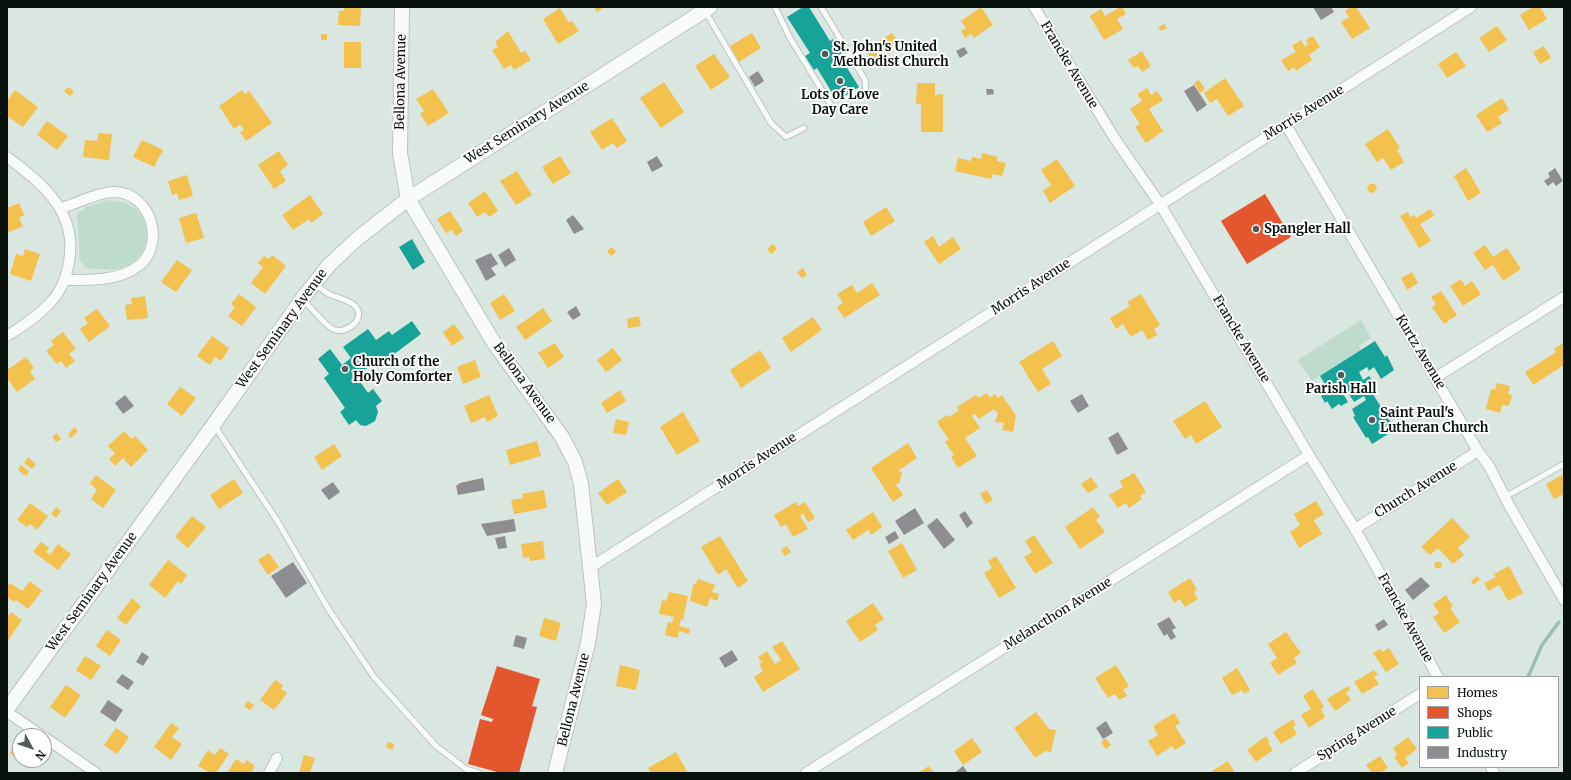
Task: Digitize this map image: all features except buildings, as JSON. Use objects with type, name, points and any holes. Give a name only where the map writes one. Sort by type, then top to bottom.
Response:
[{"type":"main road","name":"Bellona Avenue","points":[[402,7],[400,153],[408,199],[494,343],[553,423],[569,449],[575,462],[580,484],[591,567],[594,604],[592,624],[555,773]]},
{"type":"main road","name":"West Seminary Avenue","points":[[7,710],[214,424],[302,299],[329,265],[358,238],[408,199],[707,9]]},
{"type":"street","name":"Francke Avenue","points":[[1034,7],[1114,139],[1160,204],[1309,455],[1355,529],[1437,676]]},
{"type":"street","name":"Morris Avenue","points":[[591,567],[1471,7]]},
{"type":"street","name":"Kurtz Avenue","points":[[1286,126],[1478,451],[1489,466],[1564,600]]},
{"type":"street","points":[[7,156],[42,185],[61,208],[66,220],[70,240],[70,258],[65,280],[49,304],[36,316],[7,336]]},
{"type":"street","points":[[61,208],[102,193],[115,192],[138,201],[147,211],[152,224],[154,238],[151,249],[144,260],[135,269],[126,274],[65,280]]},
{"type":"street","points":[[1435,378],[1564,297]]},
{"type":"street","name":"Church Avenue","points":[[1355,529],[1478,451]]},
{"type":"street","name":"Melancthon Avenue","points":[[806,773],[1309,455]]},
{"type":"street","name":"Spring Avenue","points":[[1295,773],[1419,695]]},
{"type":"street","points":[[7,710],[31,728]]},
{"type":"street","points":[[52,743],[96,773]]},
{"type":"street","points":[[269,773],[277,758]]},
{"type":"lane","points":[[775,7],[790,38],[834,110]]},
{"type":"lane","points":[[821,7],[865,80],[866,91]]},
{"type":"lane","points":[[707,9],[771,123],[786,137],[804,128]]},
{"type":"lane","points":[[302,299],[331,327],[338,331],[347,330],[354,324],[358,318],[358,310],[354,305],[327,293],[314,283]]},
{"type":"lane","points":[[214,424],[278,522],[330,610],[374,677],[436,746],[466,769],[479,773]]},
{"type":"lane","points":[[1506,497],[1564,464]]},
{"type":"green space","points":[[109,200],[127,204],[133,207],[140,214],[145,222],[147,231],[144,248],[133,262],[124,267],[111,269],[87,268],[80,261],[77,214],[86,207]]},
{"type":"green space","points":[[1361,320],[1371,338],[1359,346],[1361,350],[1312,381],[1298,360]]},
{"type":"waterway","points":[[1528,676],[1542,645],[1559,622]]},
{"type":"place","name":"St. John's United Methodist Church","points":[[825,54]]},
{"type":"place","name":"Lots of Love Day Care","points":[[840,81]]},
{"type":"place","name":"Spangler Hall","points":[[1256,229]]},
{"type":"place","name":"Church of the Holy Comforter","points":[[345,369]]},
{"type":"place","name":"Parish Hall","points":[[1341,375]]},
{"type":"place","name":"Saint Paul's Lutheran Church","points":[[1372,420]]}]
